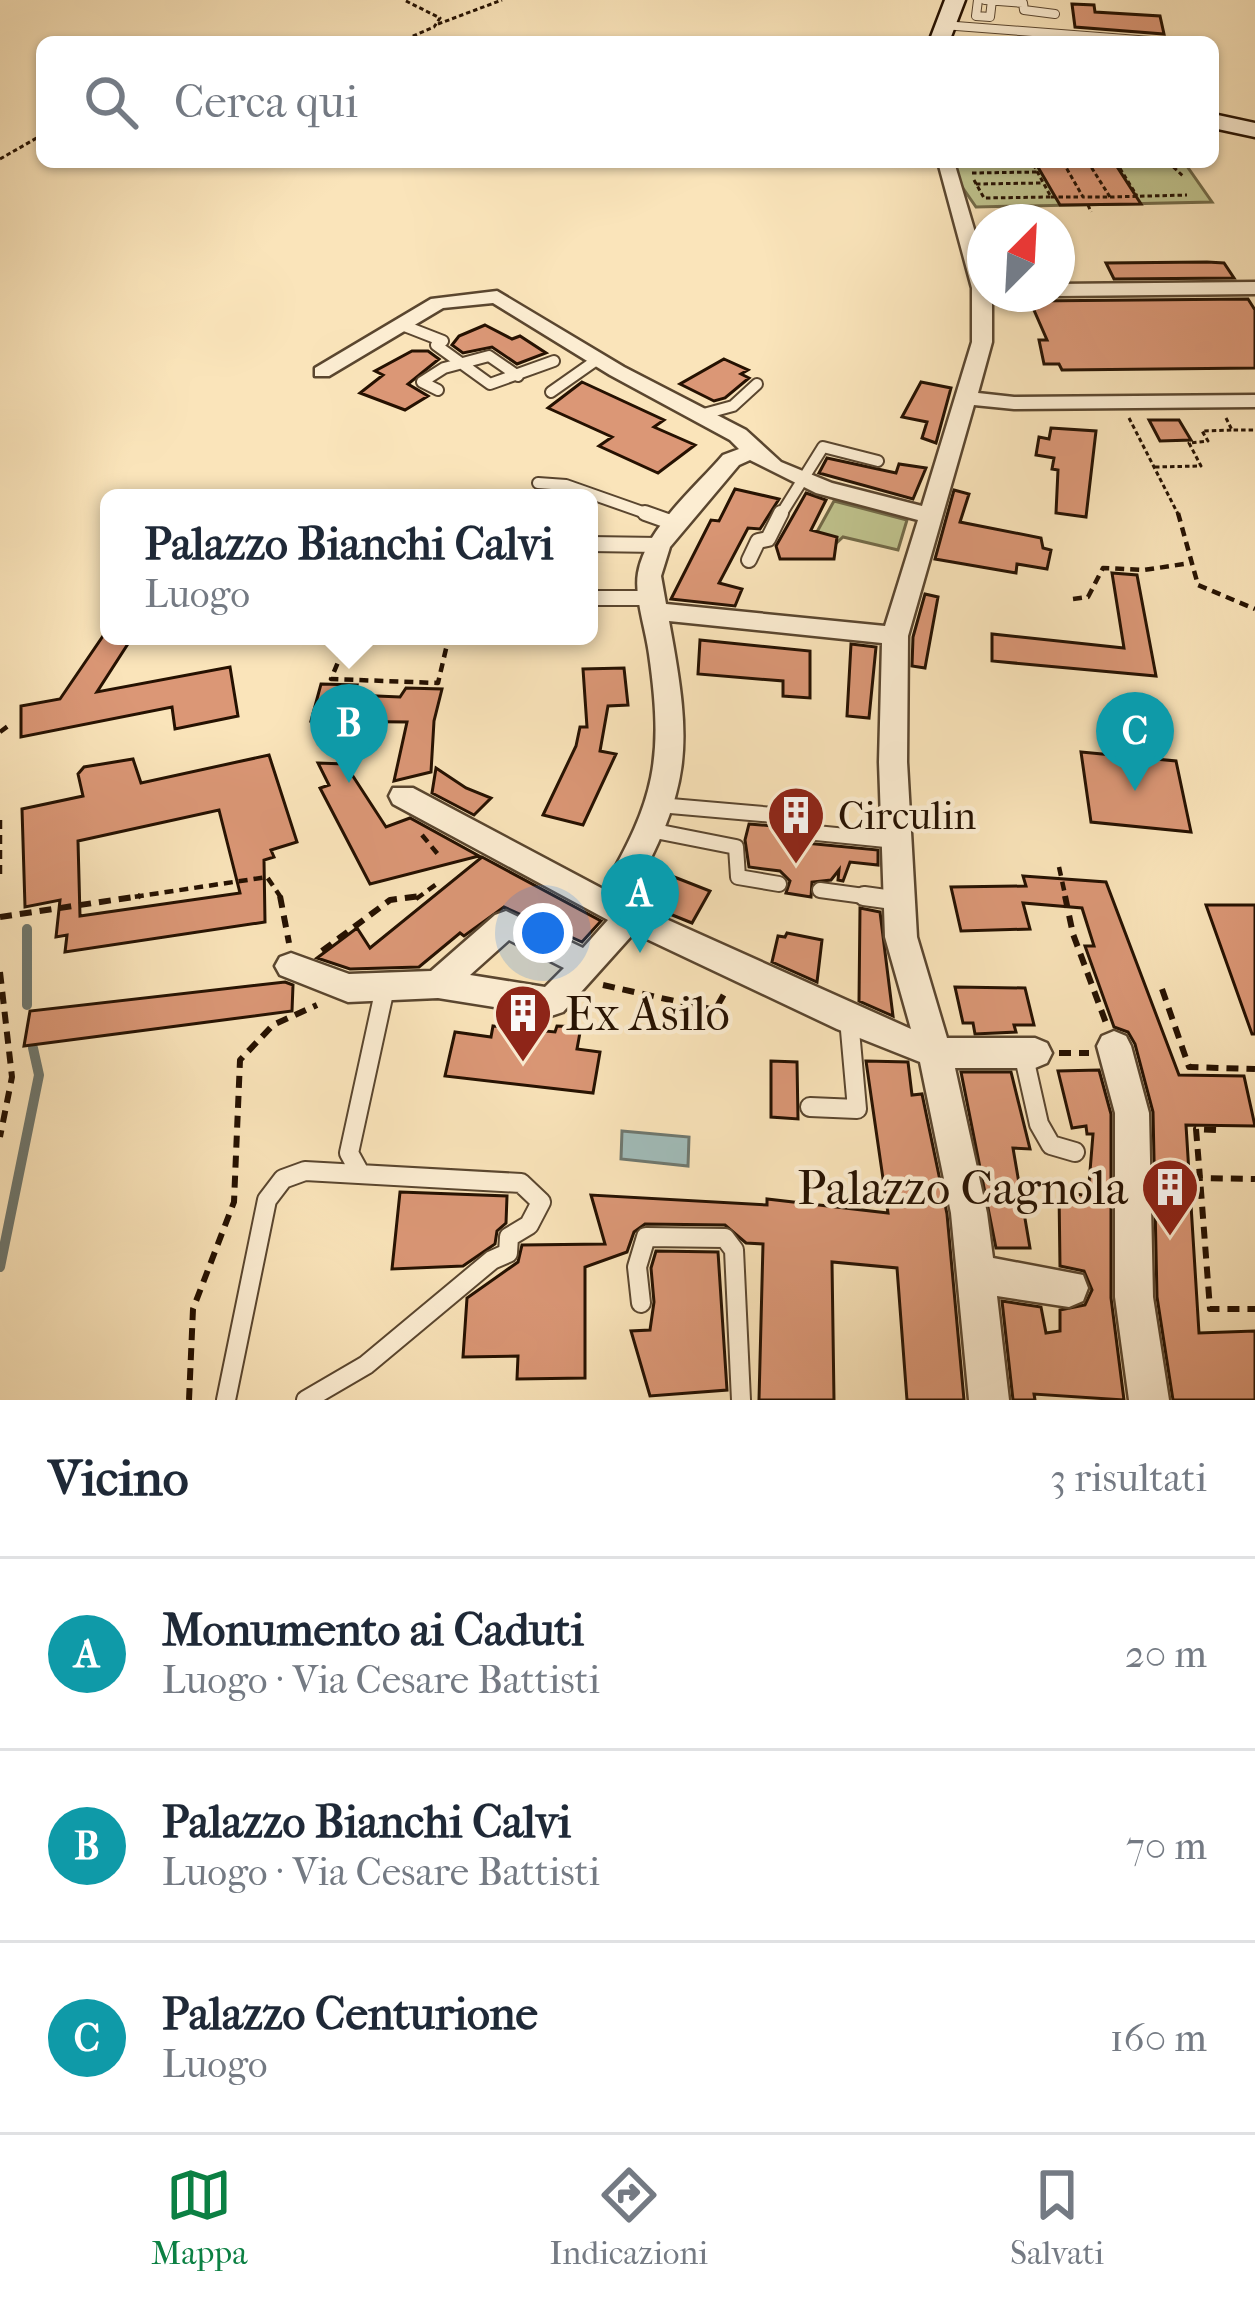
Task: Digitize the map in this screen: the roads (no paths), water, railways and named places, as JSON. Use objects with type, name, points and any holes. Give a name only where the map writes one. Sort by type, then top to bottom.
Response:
[{"type":"street","points":[[941,33],[955,0]]},
{"type":"street","points":[[1219,122],[1255,130]]},
{"type":"street","points":[[948,168],[967,232]]},
{"type":"street","points":[[1075,290],[1255,288]]},
{"type":"street","points":[[322,372],[438,303],[497,297],[598,359],[738,435],[749,453],[799,479],[927,515]]},
{"type":"street","points":[[983,312],[982,342],[927,515],[895,636],[902,937],[935,1053],[979,1275],[989,1400]]},
{"type":"street","points":[[966,398],[1015,403],[1255,401]]},
{"type":"street","points":[[296,968],[348,988],[438,984],[551,1002],[581,972],[620,911],[668,781],[667,709],[649,576],[668,535],[731,460],[749,453]]},
{"type":"street","points":[[654,605],[895,636]]},
{"type":"street","points":[[403,796],[620,911],[849,1018],[935,1053],[1029,1053]]},
{"type":"street","points":[[438,984],[506,924],[581,972]]},
{"type":"street","points":[[1114,1049],[1132,1113],[1134,1298],[1149,1400]]},
{"type":"street","points":[[979,1275],[1069,1288]]},
{"type":"lane","points":[[985,0],[1023,3],[1024,10],[1055,14]]},
{"type":"lane","points":[[941,33],[1025,36]]},
{"type":"lane","points":[[402,325],[443,340],[436,345],[490,384],[554,361]]},
{"type":"lane","points":[[438,390],[422,382],[444,368],[489,356],[518,376]]},
{"type":"lane","points":[[551,392],[598,359]]},
{"type":"lane","points":[[700,416],[734,406],[757,384]]},
{"type":"lane","points":[[749,560],[758,542],[768,539],[799,479],[823,447],[878,461]]},
{"type":"lane","points":[[538,483],[574,489]]},
{"type":"lane","points":[[598,501],[668,535]]},
{"type":"lane","points":[[598,543],[668,535]]},
{"type":"lane","points":[[598,599],[654,605]]},
{"type":"lane","points":[[655,817],[797,817],[796,831],[897,841]]},
{"type":"lane","points":[[655,817],[736,847],[738,877],[779,884]]},
{"type":"lane","points":[[820,890],[900,902]]},
{"type":"lane","points":[[361,1173],[349,1153],[385,988]]},
{"type":"lane","points":[[810,1107],[857,1109],[849,1018]]},
{"type":"lane","points":[[1029,1053],[1039,1124],[1052,1145],[1075,1152]]},
{"type":"lane","points":[[226,1400],[267,1200],[284,1179],[305,1171],[521,1183],[541,1202],[529,1226],[509,1237],[508,1252],[492,1260],[366,1365],[306,1400]]},
{"type":"lane","points":[[641,1303],[637,1268],[646,1237],[725,1238],[734,1250],[741,1400]]},
{"type":"water","points":[[622,1131],[689,1137],[688,1166],[621,1159]]},
{"type":"waterway","points":[[27,929],[27,1005]]},
{"type":"waterway","points":[[0,1267],[39,1075],[33,1048]]},
{"type":"place","name":"Palazzo Bianchi Calvi","points":[[349,783]]},
{"type":"place","name":"Palazzo Centurione","points":[[1135,791]]},
{"type":"place","name":"Circulin","points":[[796,866]]},
{"type":"place","name":"Monumento ai Caduti","points":[[640,953]]},
{"type":"place","name":"Ex Asilo","points":[[523,1064]]},
{"type":"place","name":"Palazzo Cagnola","points":[[1170,1238]]}]
